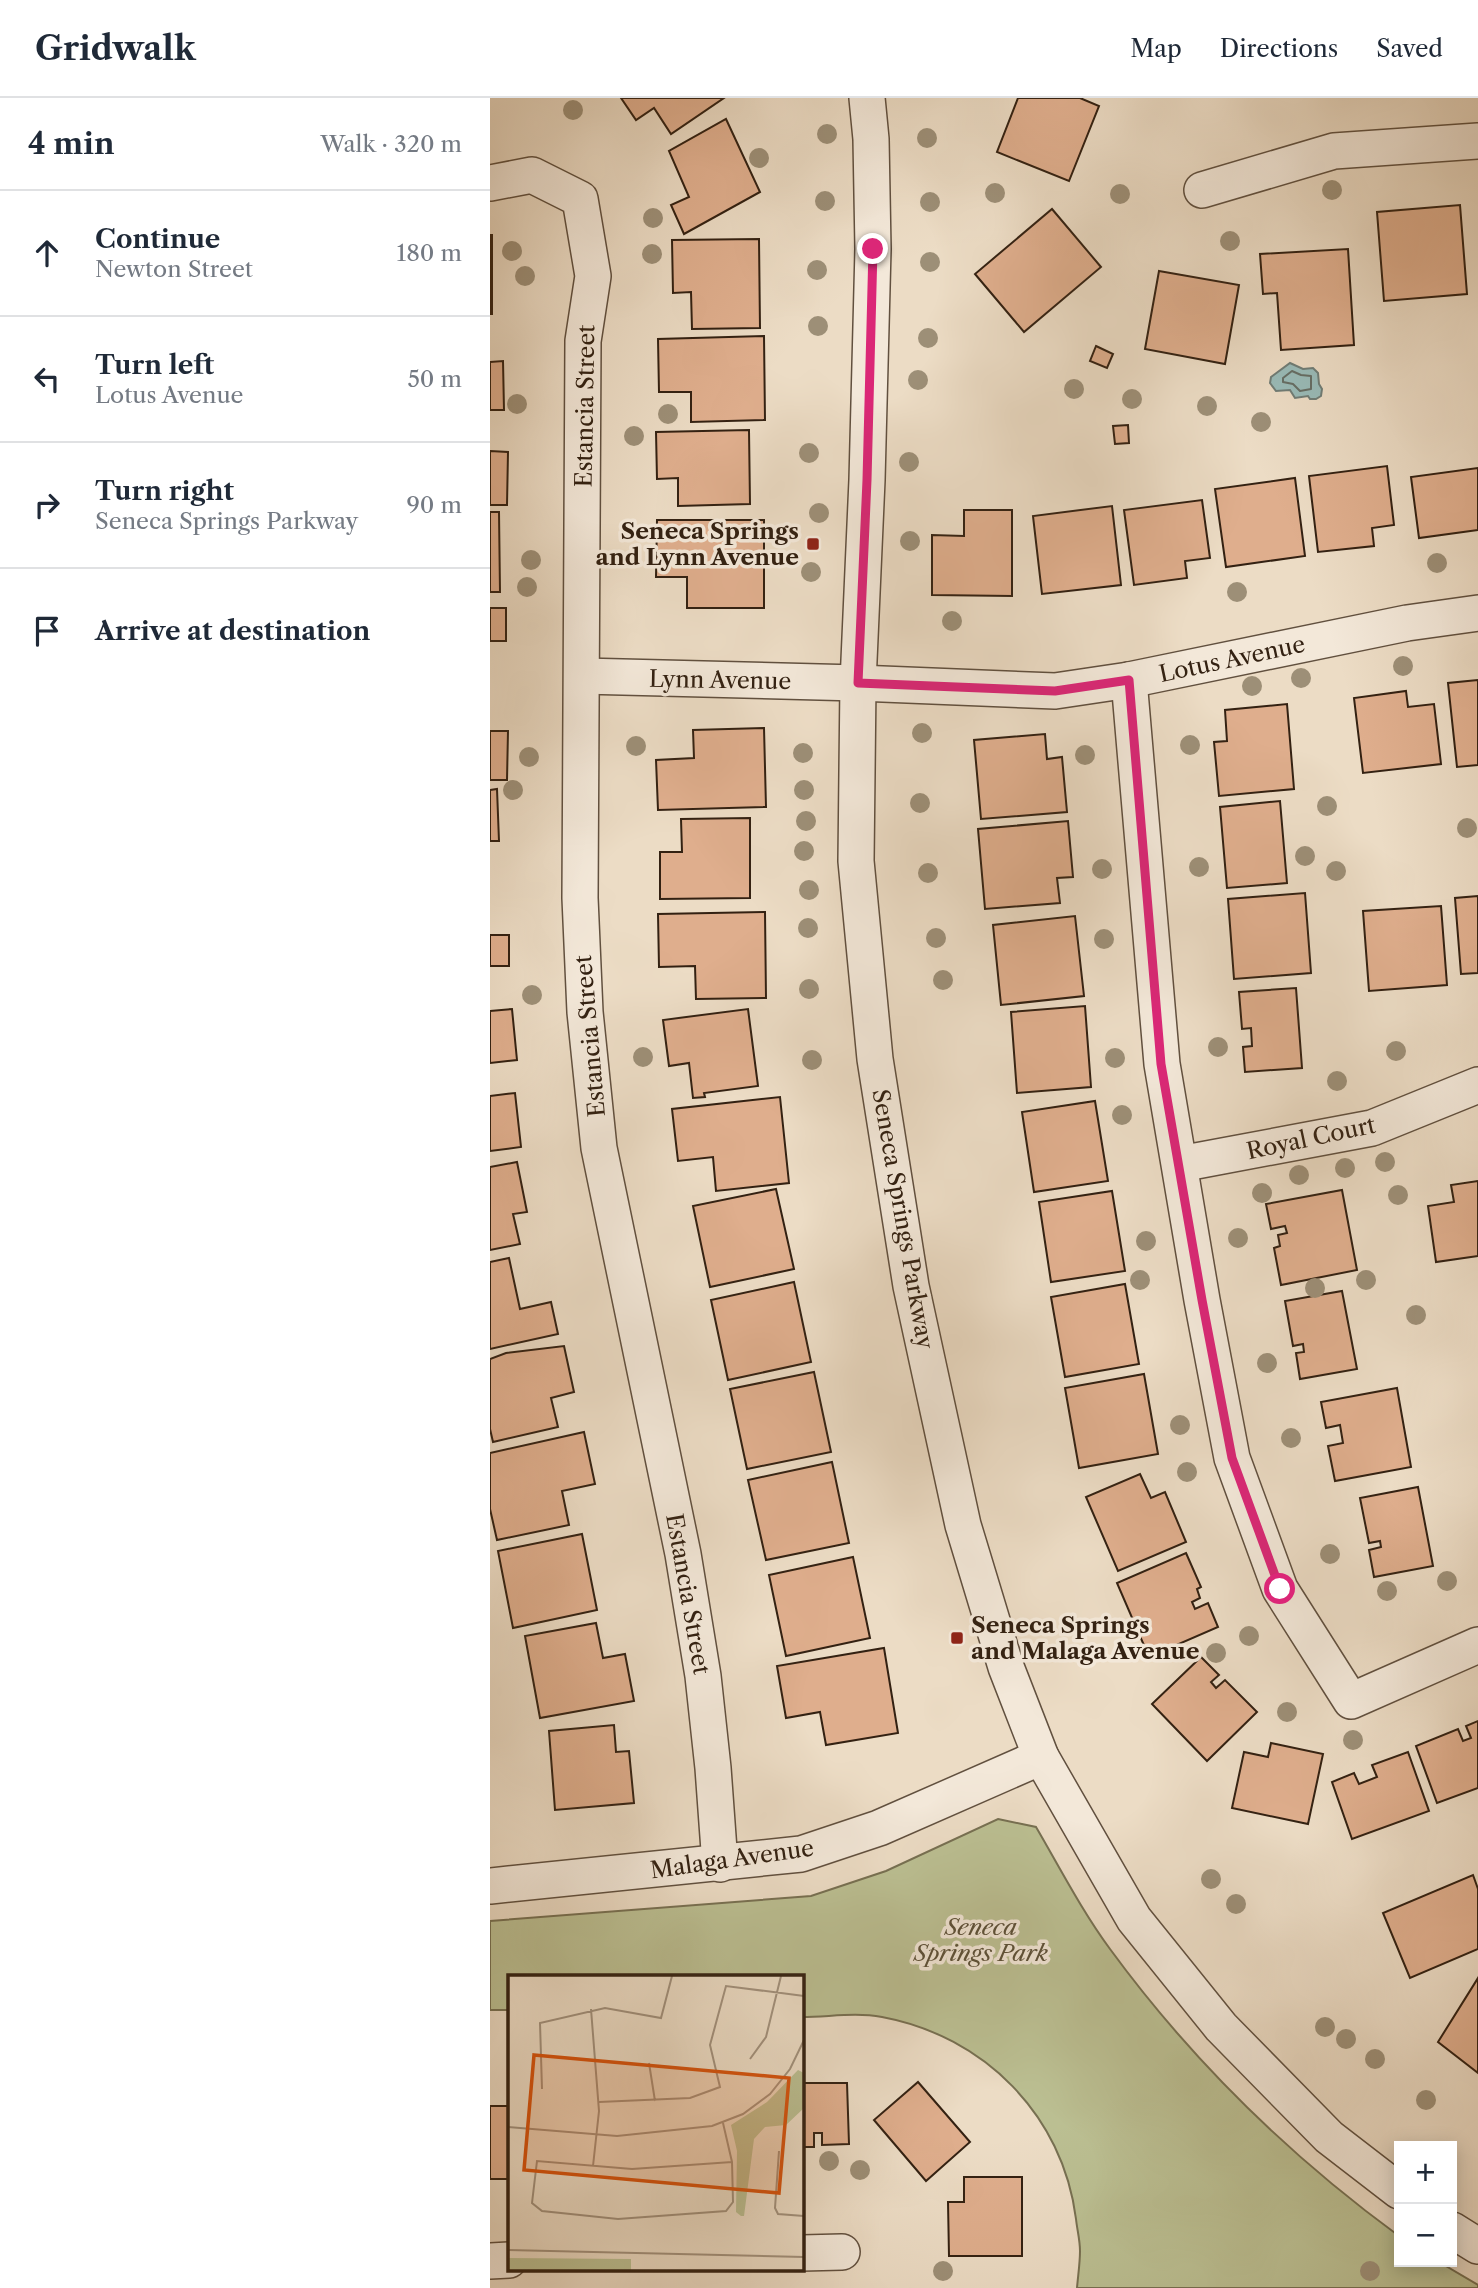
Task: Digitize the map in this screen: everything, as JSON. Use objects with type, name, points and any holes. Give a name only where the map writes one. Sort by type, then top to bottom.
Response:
[{"type":"street","name":"Seneca Springs Parkway","points":[[867,98],[871,139],[873,249],[858,683],[856,861],[876,1059],[911,1286],[963,1525],[1006,1667],[1041,1758],[1134,1919],[1221,2027],[1329,2137],[1394,2187]]},
{"type":"street","points":[[1202,190],[1334,151],[1478,141]]},
{"type":"street","name":"Estancia Street","points":[[490,184],[532,175],[580,199],[593,276],[583,341],[580,898],[584,1012],[599,1148],[683,1555],[704,1676],[720,1864]]},
{"type":"street","name":"Lotus Avenue","points":[[858,683],[1055,691],[1129,680],[1407,624],[1478,613]]},
{"type":"street","name":"Lynn Avenue","points":[[582,676],[858,683]]},
{"type":"street","points":[[1129,680],[1161,1064],[1232,1458],[1280,1589],[1351,1701],[1478,1645]]},
{"type":"street","name":"Royal Court","points":[[1180,1164],[1372,1128],[1478,1085]]},
{"type":"street","name":"Malaga Avenue","points":[[490,1886],[801,1854],[866,1832],[1041,1758]]},
{"type":"street","points":[[1457,2233],[1478,2246]]},
{"type":"street","points":[[803,2253],[842,2252]]},
{"type":"street","points":[[490,2261],[508,2260]]},
{"type":"green space","name":"Seneca Springs Park","points":[[998,1819],[1036,1827],[1100,1935],[1174,2030],[1243,2104],[1280,2139],[1394,2232],[1394,2267],[1447,2267],[1478,2285],[1478,2288],[1077,2288],[1080,2247],[1068,2181],[1055,2146],[1036,2114],[1012,2086],[985,2062],[954,2042],[919,2027],[872,2016],[803,2017],[803,1975],[508,1975],[508,2010],[490,2010],[490,1921],[811,1896],[886,1871]]},
{"type":"water","points":[[1290,363],[1303,369],[1313,368],[1318,373],[1321,396],[1316,399],[1310,399],[1308,396],[1295,398],[1290,390],[1276,391],[1270,383],[1271,377]]},
{"type":"building","points":[[621,98],[724,98],[671,134],[654,108],[636,120]]},
{"type":"building","points":[[1018,98],[1080,98],[1099,106],[1069,181],[997,152]]},
{"type":"building","points":[[726,119],[760,192],[684,234],[671,205],[689,197],[669,151]]},
{"type":"building","points":[[1460,205],[1467,294],[1384,301],[1377,212]]},
{"type":"building","points":[[1052,209],[1101,267],[1024,332],[975,274]]},
{"type":"building","points":[[492,235],[492,314],[490,314]]},
{"type":"building","points":[[759,239],[760,328],[692,329],[691,292],[673,293],[672,240]]},
{"type":"building","points":[[1348,249],[1354,345],[1281,350],[1277,293],[1263,294],[1260,254]]},
{"type":"building","points":[[1159,271],[1239,285],[1225,364],[1145,349]]},
{"type":"building","points":[[764,336],[765,420],[691,422],[691,392],[659,392],[658,339]]},
{"type":"building","points":[[1096,346],[1113,354],[1107,368],[1090,361]]},
{"type":"building","points":[[503,361],[504,410],[490,410],[490,362]]},
{"type":"building","points":[[1128,425],[1129,443],[1115,444],[1113,426]]},
{"type":"building","points":[[749,430],[750,504],[678,506],[678,478],[657,479],[656,432]]},
{"type":"building","points":[[490,451],[508,452],[507,505],[490,505]]},
{"type":"building","points":[[1387,466],[1394,525],[1372,528],[1374,546],[1318,552],[1309,476]]},
{"type":"building","points":[[1478,468],[1478,530],[1419,538],[1411,477]]},
{"type":"building","points":[[1295,478],[1305,556],[1226,567],[1215,489]]},
{"type":"building","points":[[1202,500],[1210,558],[1185,561],[1187,578],[1134,585],[1124,510]]},
{"type":"building","points":[[1112,506],[1121,585],[1042,594],[1033,516]]},
{"type":"building","points":[[964,510],[1012,510],[1012,596],[932,595],[932,535],[964,536]]},
{"type":"building","points":[[490,512],[499,512],[500,592],[490,592]]},
{"type":"building","points":[[657,520],[764,520],[764,608],[687,608],[687,577],[656,577]]},
{"type":"building","points":[[490,608],[506,608],[506,641],[490,641]]},
{"type":"building","points":[[1478,680],[1478,765],[1457,767],[1448,683]]},
{"type":"building","points":[[1406,691],[1408,707],[1434,704],[1441,764],[1363,773],[1354,698]]},
{"type":"building","points":[[1287,704],[1294,789],[1219,796],[1214,742],[1227,741],[1225,710]]},
{"type":"building","points":[[764,728],[766,807],[658,810],[656,760],[694,758],[693,730]]},
{"type":"building","points":[[490,731],[508,731],[507,780],[490,780]]},
{"type":"building","points":[[1045,734],[1047,759],[1062,757],[1067,812],[981,819],[974,740]]},
{"type":"building","points":[[497,789],[499,841],[490,841],[490,790]]},
{"type":"building","points":[[1280,801],[1287,883],[1227,888],[1220,807]]},
{"type":"building","points":[[750,818],[750,898],[660,899],[660,852],[682,852],[681,819]]},
{"type":"building","points":[[1068,821],[1073,877],[1057,878],[1060,903],[985,909],[978,829]]},
{"type":"building","points":[[1305,893],[1311,973],[1234,979],[1228,899]]},
{"type":"building","points":[[1478,896],[1478,973],[1461,974],[1455,898]]},
{"type":"building","points":[[1441,906],[1447,985],[1369,991],[1363,911]]},
{"type":"building","points":[[765,912],[766,998],[696,999],[695,966],[659,967],[658,914]]},
{"type":"building","points":[[1075,916],[1084,996],[1001,1005],[993,925]]},
{"type":"building","points":[[490,935],[509,935],[509,966],[490,966]]},
{"type":"building","points":[[1296,988],[1302,1068],[1245,1072],[1243,1047],[1252,1046],[1251,1028],[1242,1029],[1239,992]]},
{"type":"building","points":[[1085,1006],[1091,1087],[1017,1093],[1011,1012]]},
{"type":"building","points":[[512,1009],[517,1060],[490,1063],[490,1011]]},
{"type":"building","points":[[748,1009],[758,1086],[704,1093],[705,1097],[693,1098],[689,1063],[669,1066],[663,1020]]},
{"type":"building","points":[[515,1093],[521,1147],[490,1151],[490,1096]]},
{"type":"building","points":[[780,1097],[789,1183],[716,1191],[713,1157],[678,1161],[672,1109]]},
{"type":"building","points":[[1095,1101],[1108,1181],[1034,1192],[1022,1112]]},
{"type":"building","points":[[517,1162],[527,1212],[513,1214],[520,1244],[490,1250],[490,1167]]},
{"type":"building","points":[[1478,1181],[1478,1256],[1436,1262],[1428,1206],[1454,1202],[1451,1185]]},
{"type":"building","points":[[776,1189],[794,1269],[710,1287],[693,1206]]},
{"type":"building","points":[[1342,1190],[1357,1270],[1281,1285],[1274,1248],[1280,1246],[1278,1235],[1287,1233],[1285,1226],[1271,1229],[1266,1204]]},
{"type":"building","points":[[1112,1191],[1125,1271],[1051,1282],[1039,1202]]},
{"type":"building","points":[[509,1258],[520,1309],[551,1302],[558,1334],[490,1349],[490,1262]]},
{"type":"building","points":[[794,1282],[811,1362],[728,1380],[711,1300]]},
{"type":"building","points":[[1125,1284],[1139,1364],[1065,1377],[1051,1297]]},
{"type":"building","points":[[1342,1291],[1357,1369],[1300,1379],[1296,1353],[1304,1352],[1303,1344],[1293,1346],[1285,1301]]},
{"type":"building","points":[[564,1346],[574,1392],[551,1398],[558,1427],[493,1442],[490,1429],[490,1359],[506,1353]]},
{"type":"building","points":[[814,1372],[831,1452],[747,1469],[730,1389]]},
{"type":"building","points":[[1144,1374],[1158,1454],[1079,1468],[1065,1388]]},
{"type":"building","points":[[1397,1388],[1411,1467],[1335,1481],[1328,1446],[1343,1443],[1340,1425],[1326,1428],[1321,1402]]},
{"type":"building","points":[[584,1432],[595,1484],[562,1491],[569,1525],[497,1540],[490,1509],[490,1453]]},
{"type":"building","points":[[832,1462],[849,1543],[766,1560],[748,1480]]},
{"type":"building","points":[[1140,1474],[1151,1498],[1165,1492],[1186,1542],[1118,1571],[1086,1497]]},
{"type":"building","points":[[1418,1487],[1433,1566],[1374,1577],[1369,1550],[1381,1547],[1380,1541],[1369,1543],[1360,1498]]},
{"type":"building","points":[[582,1534],[597,1610],[513,1628],[498,1551]]},
{"type":"building","points":[[1186,1553],[1201,1587],[1197,1589],[1200,1598],[1192,1602],[1195,1609],[1208,1603],[1218,1627],[1149,1657],[1117,1583]]},
{"type":"building","points":[[853,1557],[870,1638],[786,1656],[769,1575]]},
{"type":"building","points":[[596,1623],[603,1658],[625,1654],[634,1701],[540,1718],[525,1636]]},
{"type":"building","points":[[884,1648],[898,1733],[826,1745],[820,1712],[786,1718],[777,1666]]},
{"type":"building","points":[[1201,1657],[1219,1675],[1211,1682],[1216,1688],[1225,1680],[1257,1712],[1207,1761],[1152,1704]]},
{"type":"building","points":[[1478,1721],[1478,1788],[1437,1803],[1416,1746],[1458,1729],[1463,1741],[1471,1738],[1466,1726]]},
{"type":"building","points":[[614,1725],[616,1752],[629,1751],[634,1803],[555,1810],[549,1731]]},
{"type":"building","points":[[1271,1743],[1323,1754],[1308,1824],[1232,1808],[1244,1752],[1268,1757]]},
{"type":"building","points":[[1408,1752],[1429,1811],[1352,1839],[1332,1782],[1354,1773],[1359,1784],[1377,1777],[1372,1765]]},
{"type":"building","points":[[1473,1875],[1478,1889],[1478,1949],[1410,1978],[1383,1913]]},
{"type":"building","points":[[1478,1978],[1478,2073],[1438,2042]]},
{"type":"building","points":[[918,2082],[970,2142],[926,2181],[874,2120]]},
{"type":"building","points":[[803,2083],[847,2083],[849,2144],[822,2145],[822,2133],[814,2133],[814,2147],[803,2147]]},
{"type":"building","points":[[490,2106],[508,2106],[508,2179],[490,2179]]},
{"type":"building","points":[[964,2177],[1022,2177],[1022,2256],[949,2256],[948,2202],[964,2202]]},
{"type":"place","name":"Seneca Springs and Lynn Avenue","points":[[813,544]]},
{"type":"place","name":"Seneca Springs and Malaga Avenue","points":[[957,1638]]},
{"type":"route","points":[[873,249],[858,683],[1055,691],[1129,680],[1161,1064],[1232,1458],[1280,1589]]}]
